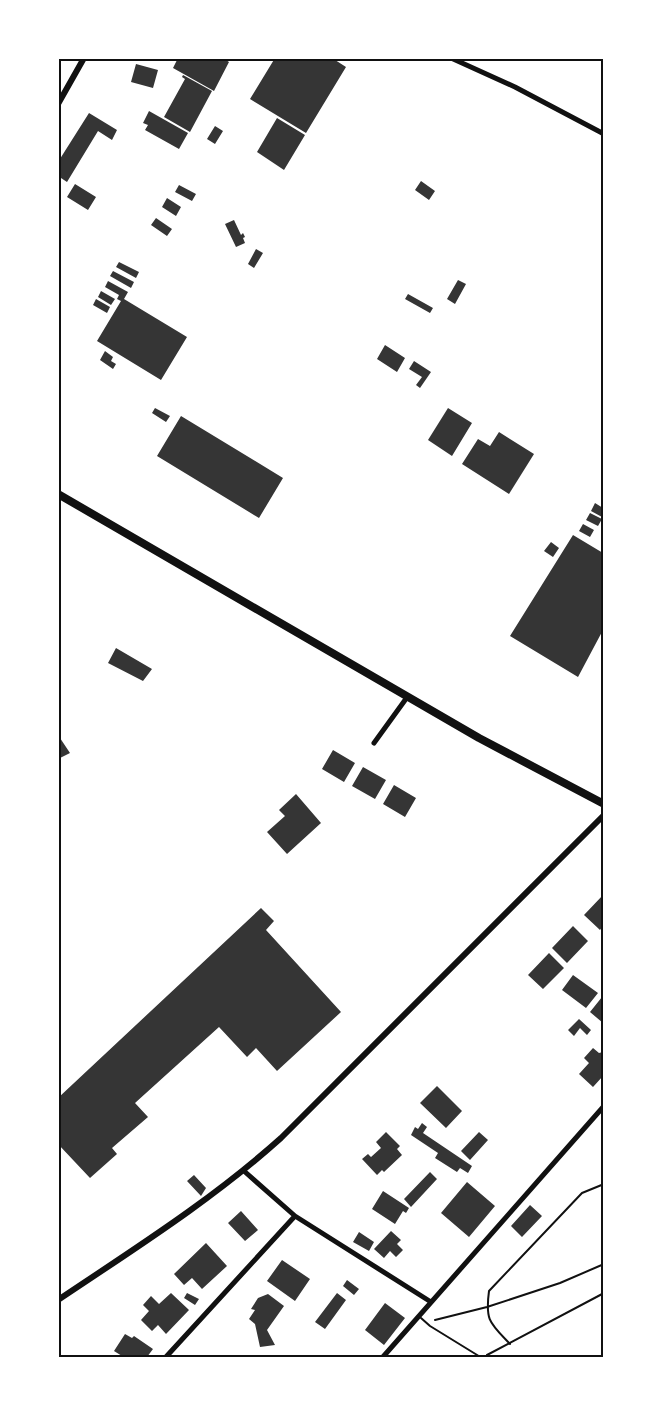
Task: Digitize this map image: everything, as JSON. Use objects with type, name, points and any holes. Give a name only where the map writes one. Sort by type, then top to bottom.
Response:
[{"type":"main road","points":[[58,494],[479,738],[603,804]]},
{"type":"street","points":[[58,104],[84,58]]},
{"type":"street","points":[[450,58],[515,87],[603,134]]},
{"type":"street","points":[[374,743],[408,696]]},
{"type":"street","points":[[58,1300],[244,1171],[289,1130],[603,815]]},
{"type":"street","points":[[382,1358],[603,1106]]},
{"type":"street","points":[[244,1171],[295,1216],[431,1302]]},
{"type":"street","points":[[165,1358],[295,1216]]},
{"type":"lane","points":[[419,1316],[426,1323],[482,1357]]},
{"type":"path","points":[[510,1344],[489,1322],[487,1307],[489,1291],[582,1194],[603,1184]]},
{"type":"path","points":[[426,1323],[487,1307],[560,1283],[603,1264]]},
{"type":"path","points":[[482,1357],[603,1293]]},
{"type":"building","points":[[178,58],[223,58],[229,62],[214,91],[173,68]]},
{"type":"building","points":[[275,58],[332,58],[346,67],[306,133],[250,99]]},
{"type":"building","points":[[136,64],[158,70],[153,88],[131,82]]},
{"type":"building","points":[[183,75],[212,91],[190,132],[164,117],[185,79]]},
{"type":"building","points":[[149,111],[188,133],[179,149],[145,130],[148,125],[143,123]]},
{"type":"building","points":[[89,113],[117,130],[112,140],[98,131],[67,182],[58,176],[58,162]]},
{"type":"building","points":[[277,118],[305,135],[284,170],[257,152]]},
{"type":"building","points":[[215,126],[223,131],[215,144],[207,139]]},
{"type":"building","points":[[421,181],[435,191],[429,200],[415,190]]},
{"type":"building","points":[[75,184],[96,197],[88,210],[67,197]]},
{"type":"building","points":[[179,185],[196,194],[192,201],[175,192]]},
{"type":"building","points":[[167,198],[181,207],[176,216],[162,207]]},
{"type":"building","points":[[156,218],[172,229],[167,236],[151,225]]},
{"type":"building","points":[[234,220],[241,235],[243,233],[245,237],[243,238],[245,243],[236,247],[225,224]]},
{"type":"building","points":[[256,249],[263,253],[254,268],[248,264]]},
{"type":"building","points":[[119,262],[139,272],[136,278],[116,267]]},
{"type":"building","points":[[113,271],[134,282],[131,288],[110,276]]},
{"type":"building","points":[[458,280],[466,284],[455,304],[447,299]]},
{"type":"building","points":[[108,281],[128,292],[124,299],[187,337],[161,380],[97,341],[121,301],[117,299],[119,295],[105,287]]},
{"type":"building","points":[[101,291],[115,299],[111,305],[98,297]]},
{"type":"building","points":[[408,294],[433,308],[430,313],[405,299]]},
{"type":"building","points":[[96,299],[110,307],[107,313],[93,305]]},
{"type":"building","points":[[385,345],[405,358],[397,372],[377,359]]},
{"type":"building","points":[[105,351],[113,357],[111,361],[116,364],[113,369],[100,360]]},
{"type":"building","points":[[414,361],[431,372],[420,388],[416,385],[422,377],[409,369]]},
{"type":"building","points":[[155,408],[170,416],[166,422],[152,413]]},
{"type":"building","points":[[448,408],[472,423],[452,456],[428,440]]},
{"type":"building","points":[[181,416],[283,478],[259,518],[157,456]]},
{"type":"building","points":[[499,432],[534,454],[509,494],[462,464],[478,439],[490,446]]},
{"type":"building","points":[[595,503],[603,508],[602,517],[591,511]]},
{"type":"building","points":[[590,513],[602,519],[598,526],[586,520]]},
{"type":"building","points":[[583,524],[594,530],[590,537],[579,531]]},
{"type":"building","points":[[573,535],[603,553],[603,630],[578,677],[510,636]]},
{"type":"building","points":[[551,542],[559,548],[553,557],[544,551]]},
{"type":"building","points":[[116,648],[152,669],[143,681],[108,663]]},
{"type":"building","points":[[58,735],[70,753],[58,759]]},
{"type":"building","points":[[333,750],[355,763],[344,782],[322,769]]},
{"type":"building","points":[[363,767],[386,780],[375,799],[352,786]]},
{"type":"building","points":[[394,785],[416,798],[405,817],[383,804]]},
{"type":"building","points":[[296,794],[321,823],[287,854],[267,832],[285,816],[279,810]]},
{"type":"building","points":[[603,895],[603,926],[600,930],[584,915]]},
{"type":"building","points":[[261,908],[274,921],[266,930],[341,1012],[277,1071],[256,1048],[247,1057],[219,1027],[135,1103],[148,1117],[112,1148],[117,1154],[90,1178],[58,1144],[58,1098]]},
{"type":"building","points":[[573,926],[588,941],[567,963],[552,948]]},
{"type":"building","points":[[549,953],[564,968],[543,989],[528,975]]},
{"type":"building","points":[[573,975],[598,993],[586,1008],[562,990]]},
{"type":"building","points":[[603,998],[603,1023],[590,1012]]},
{"type":"building","points":[[579,1019],[591,1030],[587,1035],[580,1028],[574,1036],[568,1030]]},
{"type":"building","points":[[593,1048],[599,1053],[603,1052],[603,1076],[593,1087],[579,1074],[589,1063],[584,1058]]},
{"type":"building","points":[[437,1086],[462,1111],[446,1128],[420,1103]]},
{"type":"building","points":[[422,1123],[427,1127],[423,1133],[472,1166],[468,1173],[460,1168],[457,1172],[435,1158],[438,1153],[411,1135],[415,1127],[418,1129]]},
{"type":"building","points":[[386,1132],[400,1146],[397,1149],[402,1155],[384,1172],[382,1170],[377,1175],[362,1159],[368,1154],[371,1157],[381,1148],[376,1142]]},
{"type":"building","points":[[479,1132],[488,1140],[470,1160],[461,1151]]},
{"type":"building","points":[[430,1172],[437,1179],[411,1207],[404,1199]]},
{"type":"building","points":[[194,1175],[206,1188],[201,1196],[187,1181]]},
{"type":"building","points":[[467,1182],[495,1206],[469,1237],[441,1213]]},
{"type":"building","points":[[383,1191],[409,1208],[406,1213],[403,1211],[395,1224],[372,1209]]},
{"type":"building","points":[[530,1205],[542,1216],[522,1237],[511,1226]]},
{"type":"building","points":[[241,1211],[258,1230],[245,1241],[228,1223]]},
{"type":"building","points":[[391,1231],[401,1240],[397,1244],[403,1250],[396,1257],[390,1251],[384,1258],[374,1249]]},
{"type":"building","points":[[359,1232],[374,1242],[369,1251],[353,1242]]},
{"type":"building","points":[[206,1243],[227,1266],[202,1289],[192,1278],[184,1285],[174,1274]]},
{"type":"building","points":[[282,1260],[310,1279],[295,1301],[267,1281]]},
{"type":"building","points":[[347,1280],[359,1289],[354,1295],[343,1286]]},
{"type":"building","points":[[171,1293],[189,1310],[166,1334],[158,1325],[152,1331],[141,1320],[149,1311],[143,1305],[151,1296],[159,1304]]},
{"type":"building","points":[[187,1293],[199,1299],[195,1305],[184,1298]]},
{"type":"building","points":[[337,1293],[346,1300],[325,1329],[315,1322]]},
{"type":"building","points":[[268,1294],[284,1306],[267,1330],[275,1345],[260,1347],[255,1324],[249,1319],[255,1310],[251,1309],[258,1298]]},
{"type":"building","points":[[385,1303],[405,1318],[384,1345],[365,1330]]},
{"type":"building","points":[[125,1334],[132,1338],[134,1336],[153,1349],[147,1357],[121,1358],[122,1356],[114,1351]]}]
